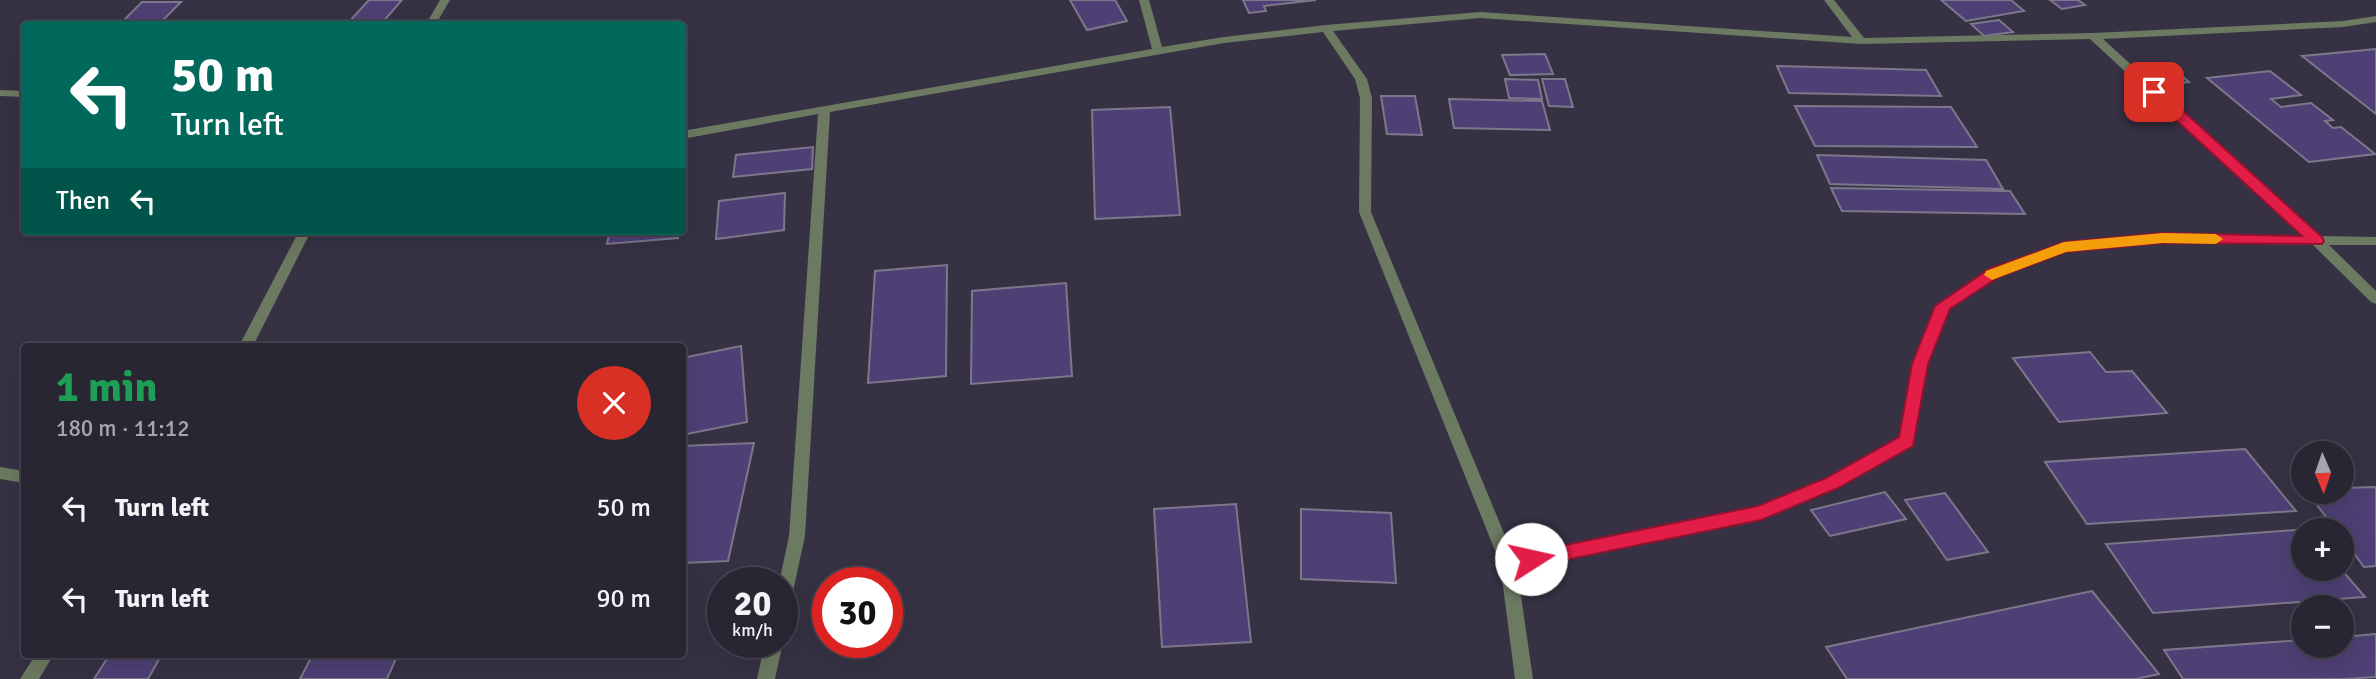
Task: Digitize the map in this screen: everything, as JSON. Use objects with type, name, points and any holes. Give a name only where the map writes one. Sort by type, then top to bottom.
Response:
[{"type":"street","points":[[432,21],[445,0]]},
{"type":"street","points":[[1144,0],[1158,51]]},
{"type":"street","points":[[1829,0],[1861,41]]},
{"type":"street","points":[[686,134],[1158,51],[1326,28],[1480,15],[1861,41],[2093,36],[2343,24],[2376,19]]},
{"type":"street","points":[[1326,28],[1361,79],[1366,98],[1365,212],[1508,563],[1524,679]]},
{"type":"street","points":[[2093,36],[2317,241],[2376,299]]},
{"type":"street","points":[[0,93],[21,94]]},
{"type":"street","points":[[790,567],[797,537],[824,109]]},
{"type":"street","points":[[248,343],[303,235]]},
{"type":"street","points":[[1508,563],[1761,513],[1832,483],[1907,441],[1920,364],[1943,306],[1994,273],[2064,247],[2163,238],[2376,241]]},
{"type":"street","points":[[0,473],[21,476]]},
{"type":"street","points":[[29,679],[43,658]]},
{"type":"street","points":[[766,679],[771,658]]},
{"type":"building","points":[[369,0],[402,0],[384,21],[350,21]]},
{"type":"building","points":[[1070,0],[1115,0],[1127,21],[1087,30]]},
{"type":"building","points":[[1243,0],[1316,0],[1264,6],[1266,11],[1249,13]]},
{"type":"building","points":[[1941,0],[2011,0],[2024,11],[1966,21]]},
{"type":"building","points":[[2050,0],[2078,0],[2085,5],[2062,9]]},
{"type":"building","points":[[142,2],[181,2],[162,21],[123,21]]},
{"type":"building","points":[[1999,20],[2013,32],[1984,36],[1971,24]]},
{"type":"building","points":[[2376,49],[2376,114],[2302,56]]},
{"type":"building","points":[[1545,54],[1553,74],[1510,75],[1502,55]]},
{"type":"building","points":[[1777,66],[1926,70],[1941,96],[1789,93]]},
{"type":"building","points":[[2173,68],[2189,82],[2173,84],[2158,70]]},
{"type":"building","points":[[2270,71],[2301,95],[2271,99],[2281,107],[2311,103],[2333,120],[2325,121],[2333,128],[2341,127],[2375,154],[2309,162],[2207,78]]},
{"type":"building","points":[[1505,79],[1538,80],[1542,99],[1509,98]]},
{"type":"building","points":[[1542,79],[1565,79],[1573,107],[1549,106]]},
{"type":"building","points":[[1381,96],[1415,96],[1422,135],[1387,134]]},
{"type":"building","points":[[1449,99],[1542,101],[1550,130],[1454,128]]},
{"type":"building","points":[[1795,106],[1951,107],[1977,147],[1815,146]]},
{"type":"building","points":[[1170,107],[1180,215],[1095,219],[1092,110]]},
{"type":"building","points":[[813,147],[812,169],[733,177],[736,155]]},
{"type":"building","points":[[1817,155],[1986,160],[2003,189],[1830,184]]},
{"type":"building","points":[[1831,188],[2010,191],[2025,214],[1842,211]]},
{"type":"building","points":[[785,193],[784,230],[716,239],[719,201]]},
{"type":"building","points":[[609,235],[678,235],[678,238],[607,244]]},
{"type":"building","points":[[947,265],[946,376],[868,383],[875,271]]},
{"type":"building","points":[[1066,283],[1072,376],[971,384],[972,291]]},
{"type":"building","points":[[741,346],[747,422],[686,434],[686,357]]},
{"type":"building","points":[[2090,352],[2106,372],[2132,371],[2167,413],[2059,422],[2013,358]]},
{"type":"building","points":[[754,443],[728,561],[686,563],[686,446]]},
{"type":"building","points":[[2245,449],[2296,511],[2087,524],[2045,462]]},
{"type":"building","points":[[2376,487],[2376,566],[2364,567],[2354,553],[2354,518],[2327,518],[2316,504],[2354,504],[2354,488]]},
{"type":"building","points":[[1885,492],[1906,519],[1830,536],[1811,510]]},
{"type":"building","points":[[1945,493],[1988,552],[1947,560],[1905,500]]},
{"type":"building","points":[[1236,504],[1251,642],[1162,647],[1154,509]]},
{"type":"building","points":[[1301,509],[1391,513],[1396,583],[1301,579]]},
{"type":"building","points":[[2291,530],[2291,581],[2351,581],[2365,597],[2291,595],[2291,603],[2153,613],[2106,544]]},
{"type":"building","points":[[2092,591],[2159,674],[2136,679],[1847,679],[1826,647]]},
{"type":"building","points":[[2376,634],[2376,677],[2183,679],[2164,650],[2291,641],[2291,658],[2354,658],[2354,636]]},
{"type":"building","points":[[107,658],[160,658],[148,679],[94,679]]},
{"type":"building","points":[[311,658],[396,658],[387,679],[300,679]]},
{"type":"slow traffic","points":[[1992,275],[2064,247],[2163,238],[2216,239]]},
{"type":"route","points":[[1531,559],[1761,513],[1832,483],[1907,441],[1920,364],[1943,306],[1994,273],[2064,247],[2163,238],[2317,241],[2154,92]]}]
